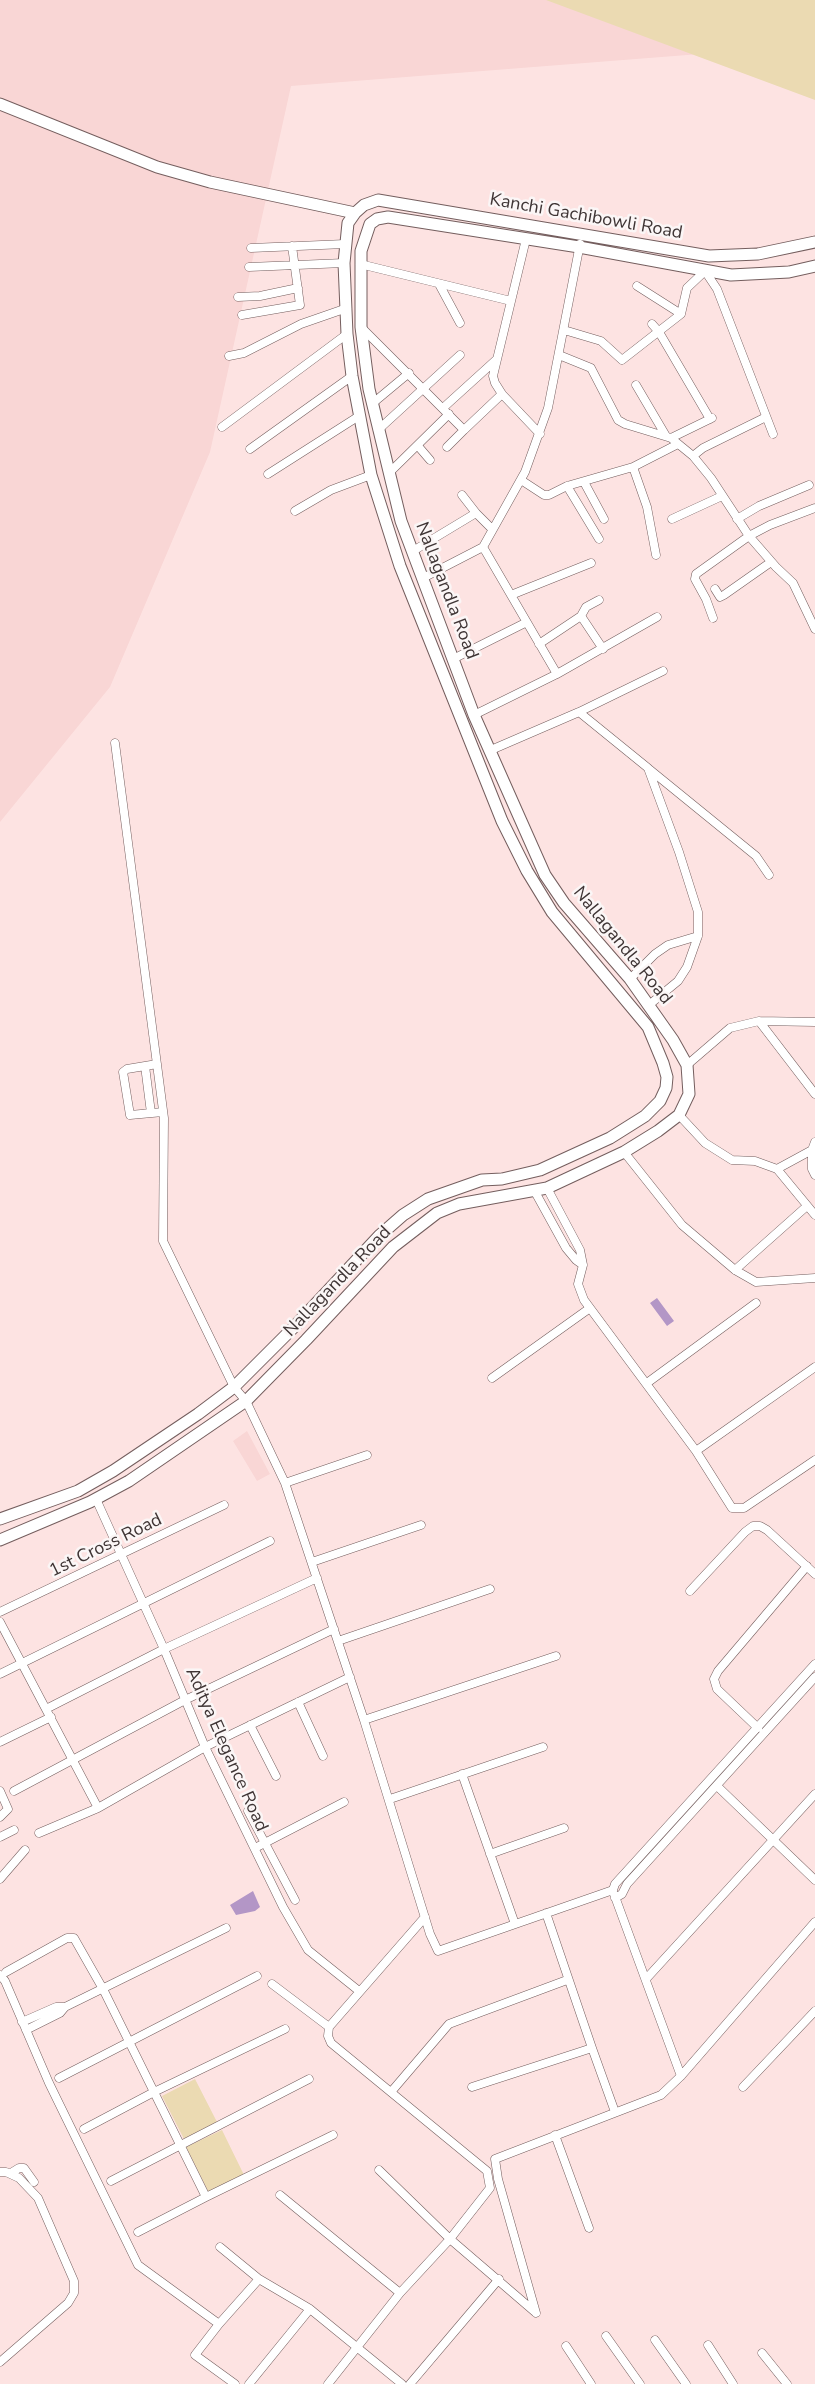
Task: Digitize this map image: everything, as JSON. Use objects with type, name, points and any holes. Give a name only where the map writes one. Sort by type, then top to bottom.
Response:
[{"type":"main road","points":[[1,104],[157,167],[210,182],[355,213]]},
{"type":"main road","name":"Kanchi Gachibowli Road","points":[[355,213],[364,205],[378,200],[463,213],[705,271],[731,275],[789,272],[815,266]]},
{"type":"main road","name":"Nallagandla Road","points":[[0,1519],[78,1491],[113,1471],[198,1414],[234,1387],[295,1326],[379,1236],[403,1215],[428,1199],[482,1180],[502,1179],[545,1168],[610,1138],[645,1116],[660,1102],[666,1088],[667,1077],[648,1027],[552,912],[527,871],[492,796],[400,566],[371,475],[352,376],[347,334],[344,264],[348,223],[355,213]]},
{"type":"main road","name":"Kanchi Gachibowli Road","points":[[373,221],[388,216],[526,239],[581,241],[710,256],[758,254],[815,242]]},
{"type":"main road","name":"Nallagandla Road","points":[[0,1540],[96,1499],[129,1481],[246,1402],[393,1247],[437,1213],[459,1204],[547,1188],[624,1152],[658,1131],[679,1115],[689,1094],[687,1065],[649,1005],[630,979],[564,904],[545,875],[474,715],[401,521],[378,430],[361,327],[361,251],[368,228],[373,221]]},
{"type":"main road","points":[[552,912],[564,904]]},
{"type":"street","points":[[526,239],[493,376],[502,394],[540,434]]},
{"type":"street","points":[[423,578],[483,547],[521,480],[540,434],[548,408],[581,241]]},
{"type":"street","points":[[251,248],[345,244]]},
{"type":"street","points":[[242,315],[300,304],[292,246]]},
{"type":"street","points":[[249,267],[344,264]]},
{"type":"street","points":[[360,264],[510,301]]},
{"type":"street","points":[[564,330],[600,341],[622,360],[681,314],[687,288],[705,271],[717,289],[773,434]]},
{"type":"street","points":[[439,284],[460,323]]},
{"type":"street","points":[[637,286],[681,314]]},
{"type":"street","points":[[238,297],[260,296],[298,288]]},
{"type":"street","points":[[229,356],[244,353],[301,324],[347,308]]},
{"type":"street","points":[[559,355],[591,368],[618,420],[625,424],[669,437],[711,419],[659,332],[652,324]]},
{"type":"street","points":[[361,327],[464,430]]},
{"type":"street","points":[[222,427],[347,334]]},
{"type":"street","points":[[378,430],[460,355]]},
{"type":"street","points":[[443,408],[498,358]]},
{"type":"street","points":[[373,403],[409,373]]},
{"type":"street","points":[[250,449],[352,376]]},
{"type":"street","points":[[636,385],[669,437],[693,456],[711,478],[749,536],[770,562],[793,583],[812,616],[815,629]]},
{"type":"street","points":[[447,447],[502,394]]},
{"type":"street","points":[[389,473],[449,414]]},
{"type":"street","points":[[268,474],[359,416]]},
{"type":"street","points":[[693,456],[703,448],[766,417]]},
{"type":"street","points":[[521,480],[544,495],[567,486],[633,467],[678,444]]},
{"type":"street","points":[[418,446],[430,460]]},
{"type":"street","points":[[633,467],[647,507],[656,555]]},
{"type":"street","points":[[295,511],[331,490],[371,475]]},
{"type":"street","points":[[584,482],[604,519]]},
{"type":"street","points":[[737,519],[759,506],[809,485]]},
{"type":"street","points":[[567,486],[599,539]]},
{"type":"street","points":[[462,495],[492,530]]},
{"type":"street","points":[[672,519],[722,496]]},
{"type":"street","points":[[713,618],[706,599],[694,577],[749,536],[770,525],[815,508]]},
{"type":"street","points":[[413,551],[476,513]]},
{"type":"street","points":[[483,547],[556,674]]},
{"type":"street","points":[[715,588],[719,595],[722,596],[770,562]]},
{"type":"street","points":[[511,595],[591,563]]},
{"type":"street","points":[[539,644],[581,616],[586,607],[599,600]]},
{"type":"street","points":[[581,616],[603,649]]},
{"type":"street","points":[[474,715],[603,649],[657,617]]},
{"type":"street","points":[[453,659],[525,623]]},
{"type":"street","points":[[491,750],[579,712],[663,671]]},
{"type":"street","points":[[579,712],[756,856],[769,876]]},
{"type":"street","points":[[115,742],[163,1112],[162,1241],[234,1387],[246,1402],[285,1483],[390,1799],[425,1916],[438,1950],[546,1914],[614,1894]]},
{"type":"street","points":[[648,768],[698,912],[698,936],[687,967],[678,981],[649,1005]]},
{"type":"street","points":[[630,979],[655,954],[668,945],[698,936]]},
{"type":"street","points":[[759,1021],[815,1094]]},
{"type":"street","points":[[687,1065],[730,1028],[759,1021],[815,1022]]},
{"type":"street","points":[[157,1064],[127,1068],[123,1072],[130,1115],[163,1112]]},
{"type":"street","points":[[145,1066],[151,1113]]},
{"type":"street","points":[[149,1093],[160,1091]]},
{"type":"street","points":[[679,1115],[705,1143],[732,1160],[755,1161],[778,1169],[815,1215]]},
{"type":"street","points":[[778,1169],[814,1146]]},
{"type":"street","points":[[814,1146],[812,1169],[815,1176]]},
{"type":"street","points":[[624,1152],[679,1227],[735,1270],[756,1282],[815,1278]]},
{"type":"street","points":[[547,1188],[580,1250],[583,1265],[578,1284],[584,1300],[696,1451],[732,1508],[738,1510],[744,1508],[815,1460]]},
{"type":"street","points":[[534,1190],[566,1248],[583,1265]]},
{"type":"street","points":[[735,1270],[807,1206]]},
{"type":"street","points":[[647,1383],[756,1303]]},
{"type":"street","points":[[492,1378],[590,1308]]},
{"type":"street","points":[[696,1451],[815,1367]]},
{"type":"street","points":[[285,1483],[366,1455]]},
{"type":"street","name":"Aditya Elegance Road","points":[[96,1499],[144,1602],[205,1746],[283,1907],[308,1950],[359,1991]]},
{"type":"street","name":"1st Cross Road","points":[[0,1612],[224,1505]]},
{"type":"street","points":[[312,1562],[421,1525]]},
{"type":"street","points":[[690,1591],[745,1532],[753,1526],[760,1526],[767,1530],[815,1574]]},
{"type":"street","points":[[0,1674],[270,1541]]},
{"type":"street","points":[[758,1728],[717,1689],[714,1680],[718,1671],[807,1566]]},
{"type":"street","points":[[46,1708],[164,1649],[317,1578]]},
{"type":"street","points":[[338,1641],[490,1589]]},
{"type":"street","points":[[0,1622],[98,1808]]},
{"type":"street","points":[[14,1791],[185,1700],[334,1629]]},
{"type":"street","points":[[364,1720],[556,1656]]},
{"type":"street","points":[[624,1882],[815,1664]]},
{"type":"street","points":[[682,2076],[614,1894],[615,1884],[624,1882],[717,1786],[815,1677]]},
{"type":"street","points":[[39,1833],[98,1808],[205,1746],[350,1678]]},
{"type":"street","points":[[298,1702],[323,1756]]},
{"type":"street","points":[[0,1742],[50,1717]]},
{"type":"street","points":[[250,1725],[276,1776]]},
{"type":"street","points":[[390,1799],[543,1747]]},
{"type":"street","points":[[462,1774],[515,1924]]},
{"type":"street","points":[[717,1786],[815,1880]]},
{"type":"street","points":[[0,1790],[8,1809],[0,1817]]},
{"type":"street","points":[[646,1979],[815,1794]]},
{"type":"street","points":[[256,1851],[344,1802]]},
{"type":"street","points":[[248,1811],[295,1900]]},
{"type":"street","points":[[490,1854],[564,1828]]},
{"type":"street","points":[[0,1837],[14,1830]]},
{"type":"street","points":[[0,1879],[26,1850]]},
{"type":"street","points":[[546,1914],[567,1980],[615,2112]]},
{"type":"street","points":[[328,2384],[400,2293],[450,2239],[490,2188],[487,2171],[331,2043],[328,2036],[329,2027],[425,1916]]},
{"type":"street","points":[[380,2170],[450,2239],[536,2313],[498,2179],[495,2159],[661,2095],[682,2076],[815,1922]]},
{"type":"street","points":[[24,2026],[60,2013],[64,2007],[226,1928]]},
{"type":"street","points":[[206,2197],[103,1989],[76,1941],[72,1937],[3,1973],[49,2083],[138,2265],[219,2324]]},
{"type":"street","points":[[58,2078],[128,2040],[257,1976]]},
{"type":"street","points":[[391,2092],[449,2024],[567,1980]]},
{"type":"street","points":[[272,1984],[329,2027]]},
{"type":"street","points":[[744,2087],[815,2011]]},
{"type":"street","points":[[84,2129],[154,2092],[285,2029]]},
{"type":"street","points":[[472,2087],[592,2048]]},
{"type":"street","points":[[111,2181],[180,2144],[309,2080]]},
{"type":"street","points":[[138,2232],[333,2135]]},
{"type":"street","points":[[555,2135],[589,2228]]},
{"type":"street","points":[[11,2173],[19,2168],[24,2168],[34,2182]]},
{"type":"street","points":[[0,2172],[11,2173],[19,2178],[38,2198],[74,2281],[74,2293],[68,2303],[0,2362]]},
{"type":"street","points":[[280,2196],[400,2293]]},
{"type":"street","points":[[220,2247],[259,2279],[310,2309],[402,2384]]},
{"type":"street","points":[[235,2384],[195,2355],[219,2324],[259,2279]]},
{"type":"street","points":[[410,2384],[498,2279]]},
{"type":"street","points":[[249,2384],[310,2309]]},
{"type":"street","points":[[606,2336],[640,2384]]},
{"type":"street","points":[[655,2340],[686,2384]]},
{"type":"street","points":[[708,2345],[733,2384]]},
{"type":"street","points":[[566,2346],[591,2384]]},
{"type":"street","points":[[762,2353],[787,2384]]},
{"type":"shaded area","points":[[0,0],[815,0],[815,45],[291,86],[210,452],[110,687],[0,822]]},
{"type":"shaded area","points":[[546,0],[815,0],[815,100]]},
{"type":"shaded area","points":[[657,1298],[674,1321],[667,1326],[650,1303]]},
{"type":"shaded area","points":[[247,1431],[270,1474],[257,1481],[233,1441]]},
{"type":"shaded area","points":[[253,1891],[260,1907],[255,1911],[236,1915],[230,1905]]},
{"type":"shaded area","points":[[195,2079],[217,2122],[184,2139],[162,2096]]},
{"type":"shaded area","points":[[222,2130],[244,2175],[209,2193],[186,2147]]}]
